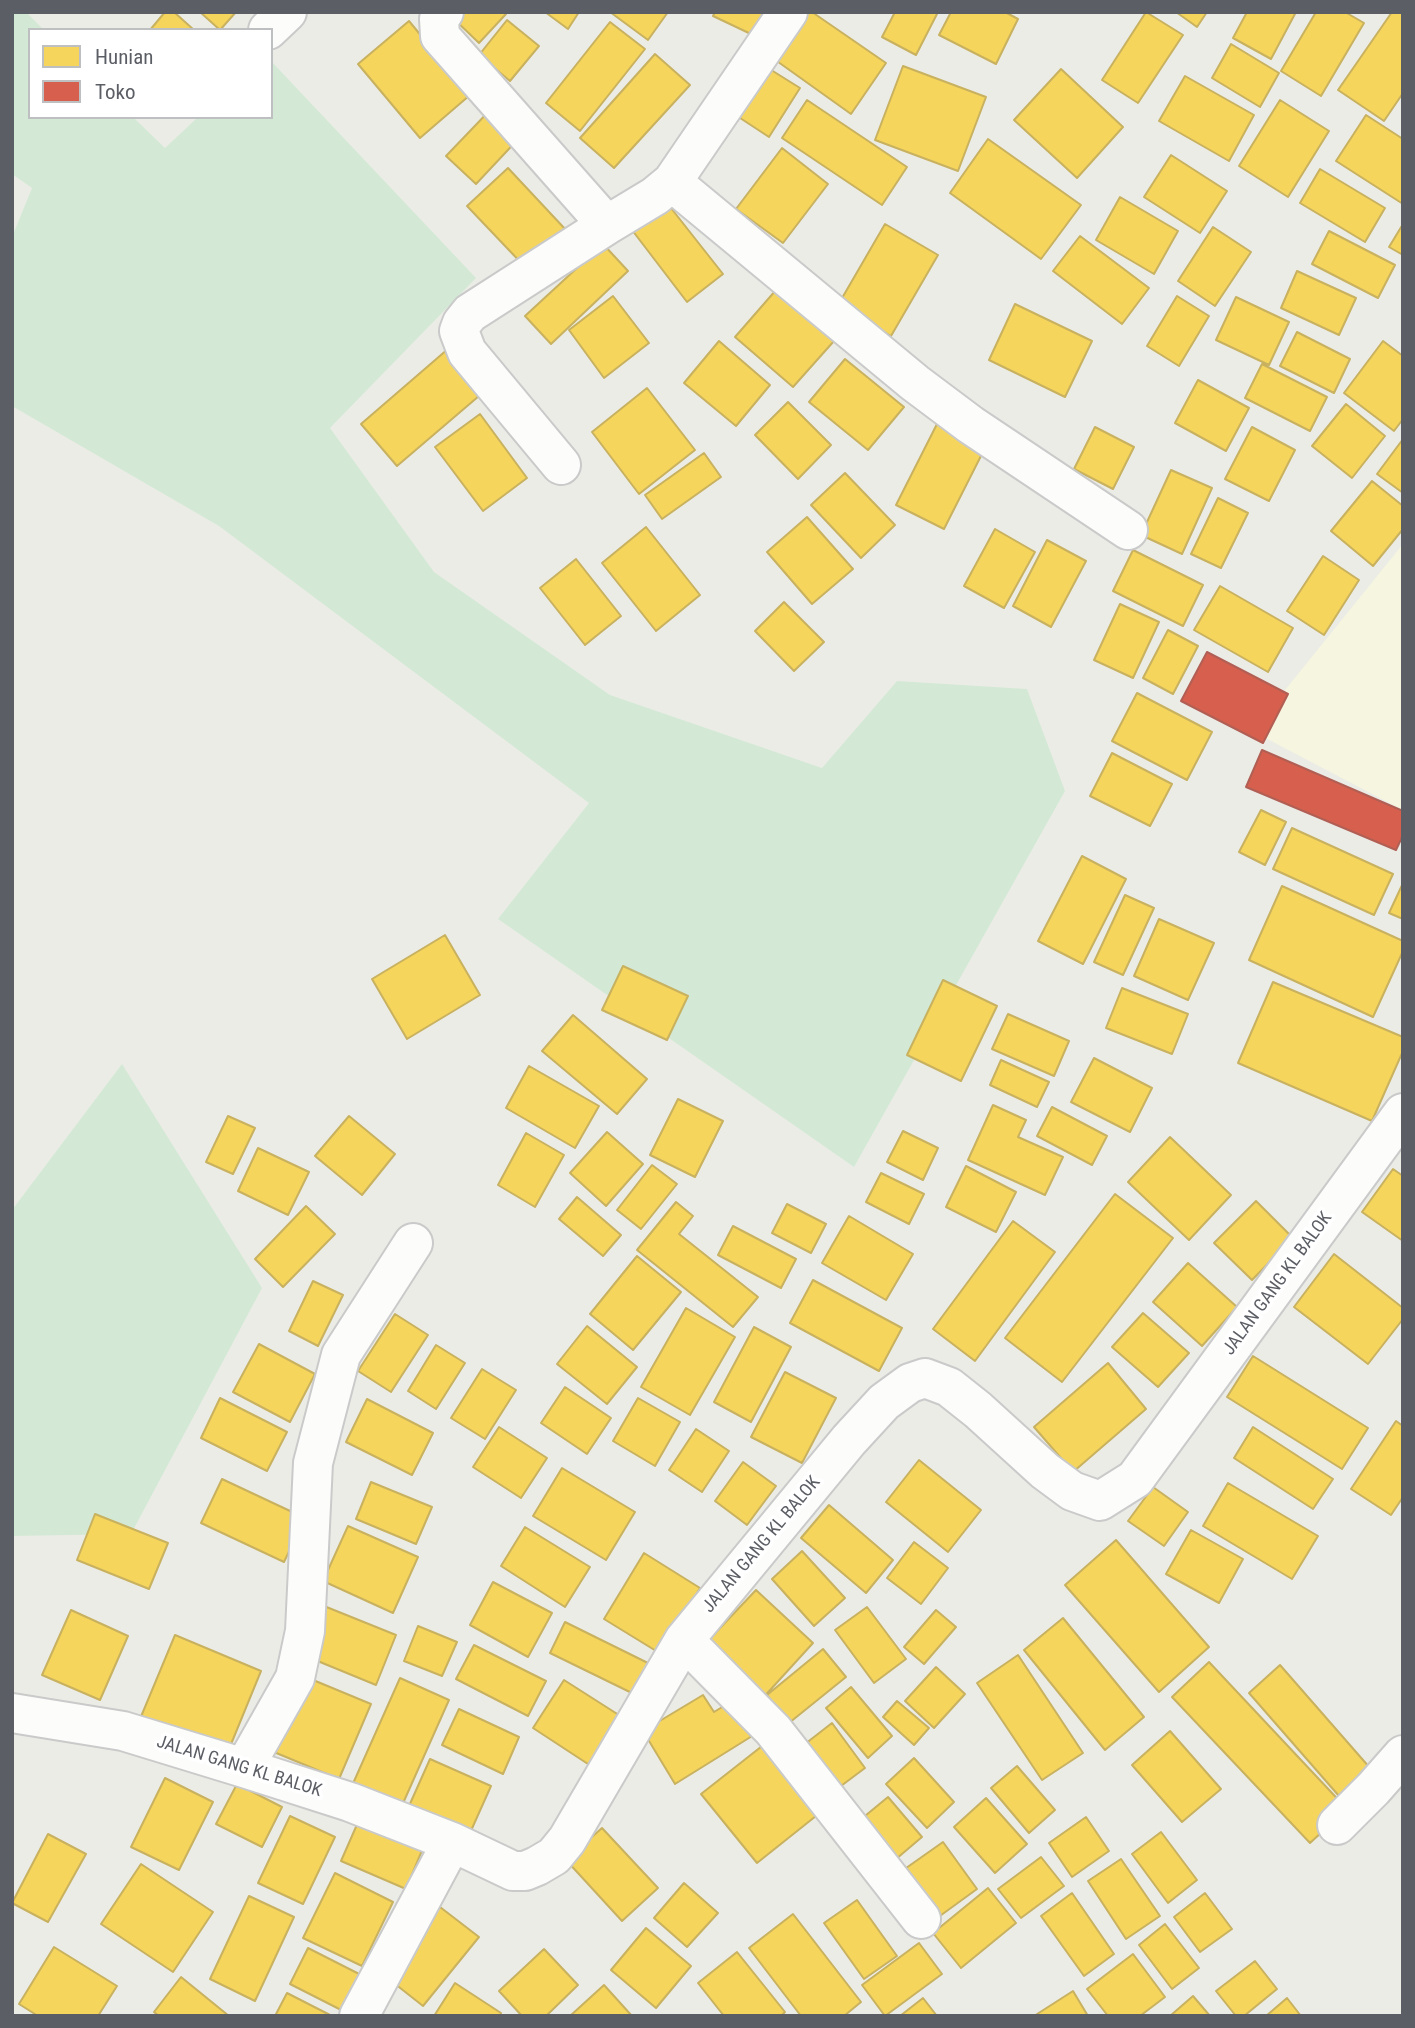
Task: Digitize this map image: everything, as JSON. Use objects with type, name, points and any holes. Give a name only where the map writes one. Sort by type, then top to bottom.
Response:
[{"type":"street","points":[[270,28],[287,12]]},
{"type":"street","points":[[444,12],[439,19],[440,36],[607,225]]},
{"type":"street","points":[[561,465],[467,352],[459,331],[462,323],[470,313],[673,182],[788,12]]},
{"type":"street","points":[[673,182],[915,383],[971,425],[1128,530]]},
{"type":"street","name":"JALAN GANG KL BALOK","points":[[12,1713],[123,1731],[244,1768],[349,1802],[452,1843],[513,1871],[526,1871],[554,1856],[567,1840],[684,1640],[849,1440],[884,1402],[910,1383],[925,1378],[949,1387],[1011,1438],[1045,1471],[1072,1491],[1100,1501],[1135,1479],[1403,1113]]},
{"type":"street","points":[[244,1768],[295,1678],[305,1631],[313,1463],[341,1355],[413,1243]]},
{"type":"street","points":[[684,1640],[773,1730],[921,1919]]},
{"type":"street","points":[[1337,1825],[1403,1755]]},
{"type":"street","points":[[359,2016],[452,1843]]},
{"type":"shaded area","points":[[12,12],[26,12],[42,28],[28,28],[28,119],[135,119],[165,148],[196,119],[273,119],[273,63],[476,278],[330,428],[434,572],[610,695],[822,768],[897,681],[1027,689],[1065,791],[854,1167],[498,919],[589,803],[219,526],[12,406],[12,237],[32,188],[12,174]]},
{"type":"shaded area","points":[[1403,544],[1403,810],[1252,731]]},
{"type":"shaded area","points":[[122,1064],[262,1288],[131,1534],[12,1536],[12,1210]]},
{"type":"building: Hunian","points":[[165,12],[174,12],[192,28],[152,28]]},
{"type":"building: Hunian","points":[[200,12],[236,12],[222,28],[218,28]]},
{"type":"building: Hunian","points":[[460,12],[506,14],[479,43],[454,19]]},
{"type":"building: Hunian","points":[[545,12],[579,12],[568,29]]},
{"type":"building: Hunian","points":[[610,12],[668,12],[648,40]]},
{"type":"building: Hunian","points":[[715,12],[764,12],[753,35],[713,16]]},
{"type":"building: Hunian","points":[[807,12],[812,12],[886,63],[851,114],[774,59]]},
{"type":"building: Hunian","points":[[895,12],[938,12],[916,55],[882,37]]},
{"type":"building: Hunian","points":[[951,12],[1005,12],[1018,19],[996,64],[939,35]]},
{"type":"building: Hunian","points":[[1146,12],[1183,35],[1138,103],[1102,80]]},
{"type":"building: Hunian","points":[[1176,12],[1207,12],[1197,27]]},
{"type":"building: Hunian","points":[[1247,12],[1296,12],[1271,59],[1233,38]]},
{"type":"building: Hunian","points":[[1316,12],[1345,12],[1364,23],[1321,96],[1281,71]]},
{"type":"building: Hunian","points":[[1392,12],[1403,12],[1403,93],[1384,121],[1338,90]]},
{"type":"building: Hunian","points":[[507,20],[539,46],[510,81],[479,55]]},
{"type":"building: Hunian","points":[[409,21],[470,95],[420,138],[358,64]]},
{"type":"building: Hunian","points":[[610,22],[645,49],[580,131],[546,103]]},
{"type":"building: Hunian","points":[[1231,44],[1279,73],[1260,107],[1212,78]]},
{"type":"building: Hunian","points":[[655,54],[690,85],[614,168],[580,138]]},
{"type":"building: Hunian","points":[[903,66],[986,97],[958,171],[875,140]]},
{"type":"building: Hunian","points":[[768,68],[800,88],[769,137],[737,116]]},
{"type":"building: Hunian","points":[[1061,69],[1123,127],[1077,178],[1014,120]]},
{"type":"building: Hunian","points":[[1185,76],[1254,115],[1229,161],[1159,121]]},
{"type":"building: Hunian","points":[[807,100],[907,167],[882,205],[782,138]]},
{"type":"building: Hunian","points":[[1280,100],[1329,131],[1288,197],[1239,166]]},
{"type":"building: Hunian","points":[[493,107],[522,135],[476,184],[446,156]]},
{"type":"building: Hunian","points":[[1366,115],[1403,139],[1403,204],[1336,161]]},
{"type":"building: Hunian","points":[[988,139],[1081,205],[1041,259],[950,193]]},
{"type":"building: Hunian","points":[[782,148],[828,184],[783,243],[736,209]]},
{"type":"building: Hunian","points":[[1171,155],[1227,191],[1200,233],[1144,197]]},
{"type":"building: Hunian","points":[[508,168],[566,230],[526,268],[467,206]]},
{"type":"building: Hunian","points":[[1320,169],[1385,208],[1365,242],[1300,203]]},
{"type":"building: Hunian","points":[[1120,197],[1178,231],[1154,274],[1096,240]]},
{"type":"building: Hunian","points":[[667,203],[723,274],[687,302],[632,230]]},
{"type":"building: Hunian","points":[[885,224],[938,255],[891,336],[838,305]]},
{"type":"building: Hunian","points":[[1403,224],[1403,255],[1389,247]]},
{"type":"building: Hunian","points":[[1213,227],[1251,252],[1215,306],[1178,281]]},
{"type":"building: Hunian","points":[[1329,231],[1395,265],[1378,298],[1312,264]]},
{"type":"building: Hunian","points":[[1080,236],[1149,288],[1122,324],[1053,271]]},
{"type":"building: Hunian","points":[[603,244],[628,271],[551,344],[525,316]]},
{"type":"building: Hunian","points":[[1297,271],[1356,298],[1339,335],[1281,308]]},
{"type":"building: Hunian","points":[[776,290],[834,341],[793,387],[735,337]]},
{"type":"building: Hunian","points":[[613,296],[649,343],[604,378],[569,330]]},
{"type":"building: Hunian","points":[[1177,296],[1209,316],[1179,366],[1147,346]]},
{"type":"building: Hunian","points":[[1236,297],[1289,322],[1269,365],[1216,340]]},
{"type":"building: Hunian","points":[[1015,304],[1092,341],[1065,397],[989,360]]},
{"type":"building: Hunian","points":[[1297,332],[1350,359],[1334,393],[1280,366]]},
{"type":"building: Hunian","points":[[719,341],[770,385],[736,426],[684,383]]},
{"type":"building: Hunian","points":[[1383,341],[1403,356],[1403,419],[1394,431],[1344,393]]},
{"type":"building: Hunian","points":[[456,342],[493,384],[397,466],[361,424]]},
{"type":"building: Hunian","points":[[845,359],[904,407],[868,450],[809,402]]},
{"type":"building: Hunian","points":[[1262,364],[1327,397],[1310,431],[1245,398]]},
{"type":"building: Hunian","points":[[1198,380],[1249,408],[1226,451],[1175,423]]},
{"type":"building: Hunian","points":[[647,388],[695,450],[639,494],[592,432]]},
{"type":"building: Hunian","points":[[788,402],[831,445],[798,479],[755,435]]},
{"type":"building: Hunian","points":[[1346,404],[1385,436],[1352,478],[1312,446]]},
{"type":"building: Hunian","points":[[480,414],[527,478],[483,511],[435,447]]},
{"type":"building: Hunian","points":[[938,422],[986,446],[944,529],[896,505]]},
{"type":"building: Hunian","points":[[1095,427],[1134,447],[1113,489],[1074,469]]},
{"type":"building: Hunian","points":[[1252,427],[1295,450],[1269,501],[1225,479]]},
{"type":"building: Hunian","points":[[1403,439],[1403,493],[1377,474]]},
{"type":"building: Hunian","points":[[704,453],[721,477],[662,519],[645,495]]},
{"type":"building: Hunian","points":[[1171,470],[1212,488],[1182,554],[1141,535]]},
{"type":"building: Hunian","points":[[845,473],[895,525],[861,558],[811,505]]},
{"type":"building: Hunian","points":[[1372,481],[1403,506],[1403,529],[1373,566],[1331,531]]},
{"type":"building: Hunian","points":[[1218,498],[1248,513],[1221,568],[1191,554]]},
{"type":"building: Hunian","points":[[807,517],[853,569],[812,604],[767,552]]},
{"type":"building: Hunian","points":[[646,527],[700,595],[656,631],[602,563]]},
{"type":"building: Hunian","points":[[995,529],[1035,552],[1004,608],[964,586]]},
{"type":"building: Hunian","points":[[1047,540],[1086,561],[1051,627],[1013,606]]},
{"type":"building: Hunian","points":[[1133,550],[1203,585],[1183,626],[1113,591]]},
{"type":"building: Hunian","points":[[1323,556],[1359,580],[1324,635],[1287,611]]},
{"type":"building: Hunian","points":[[576,559],[621,616],[585,645],[540,588]]},
{"type":"building: Hunian","points":[[1220,586],[1293,628],[1268,672],[1194,630]]},
{"type":"building: Hunian","points":[[784,602],[824,642],[794,671],[755,631]]},
{"type":"building: Hunian","points":[[1120,604],[1159,622],[1133,678],[1094,660]]},
{"type":"building: Hunian","points":[[1168,630],[1198,646],[1173,694],[1143,678]]},
{"type":"building: Hunian","points":[[1137,693],[1212,732],[1187,780],[1112,741]]},
{"type":"building: Hunian","points":[[1112,753],[1172,784],[1150,826],[1090,796]]},
{"type":"building: Hunian","points":[[1261,810],[1286,822],[1265,865],[1239,852]]},
{"type":"building: Hunian","points":[[1292,828],[1393,874],[1374,915],[1273,869]]},
{"type":"building: Hunian","points":[[1082,856],[1126,879],[1083,964],[1038,941]]},
{"type":"building: Hunian","points":[[1403,883],[1403,919],[1389,913]]},
{"type":"building: Hunian","points":[[1282,886],[1403,941],[1403,951],[1373,1017],[1249,960]]},
{"type":"building: Hunian","points":[[1125,895],[1154,908],[1123,975],[1094,962]]},
{"type":"building: Hunian","points":[[1159,919],[1214,943],[1188,1000],[1134,976]]},
{"type":"building: Hunian","points":[[445,935],[480,995],[407,1039],[372,979]]},
{"type":"building: Hunian","points":[[623,966],[688,996],[667,1040],[602,1010]]},
{"type":"building: Hunian","points":[[943,980],[997,1006],[961,1081],[907,1055]]},
{"type":"building: Hunian","points":[[1273,982],[1403,1037],[1403,1051],[1372,1121],[1238,1063]]},
{"type":"building: Hunian","points":[[1122,988],[1188,1014],[1172,1054],[1106,1028]]},
{"type":"building: Hunian","points":[[1008,1014],[1069,1041],[1054,1076],[992,1049]]},
{"type":"building: Hunian","points":[[573,1015],[647,1079],[617,1114],[542,1051]]},
{"type":"building: Hunian","points":[[1094,1058],[1152,1088],[1130,1132],[1071,1102]]},
{"type":"building: Hunian","points":[[1001,1060],[1049,1082],[1037,1107],[990,1085]]},
{"type":"building: Hunian","points":[[529,1066],[599,1106],[575,1148],[506,1108]]},
{"type":"building: Hunian","points":[[678,1099],[723,1121],[695,1177],[650,1155]]},
{"type":"building: Hunian","points":[[993,1105],[1026,1120],[1018,1137],[1063,1157],[1045,1195],[968,1160]]},
{"type":"building: Hunian","points":[[1052,1107],[1107,1136],[1092,1165],[1037,1136]]},
{"type":"building: Hunian","points":[[228,1116],[255,1128],[233,1174],[206,1162]]},
{"type":"building: Hunian","points":[[349,1116],[395,1154],[362,1195],[315,1156]]},
{"type":"building: Hunian","points":[[903,1131],[938,1148],[923,1180],[887,1162]]},
{"type":"building: Hunian","points":[[607,1132],[643,1164],[606,1206],[570,1173]]},
{"type":"building: Hunian","points":[[526,1133],[564,1155],[535,1207],[498,1185]]},
{"type":"building: Hunian","points":[[1170,1137],[1231,1195],[1189,1240],[1128,1182]]},
{"type":"building: Hunian","points":[[258,1148],[309,1172],[288,1215],[238,1191]]},
{"type":"building: Hunian","points":[[652,1165],[677,1184],[641,1229],[617,1210]]},
{"type":"building: Hunian","points":[[966,1166],[1016,1192],[996,1232],[946,1207]]},
{"type":"building: Hunian","points":[[1393,1169],[1403,1176],[1403,1241],[1362,1212]]},
{"type":"building: Hunian","points":[[881,1173],[924,1194],[909,1224],[866,1202]]},
{"type":"building: Hunian","points":[[1115,1194],[1173,1238],[1062,1382],[1005,1338]]},
{"type":"building: Hunian","points":[[577,1197],[621,1235],[603,1256],[559,1219]]},
{"type":"building: Hunian","points":[[1256,1201],[1293,1238],[1252,1280],[1214,1243]]},
{"type":"building: Hunian","points":[[676,1202],[693,1216],[679,1234],[758,1297],[733,1327],[637,1250]]},
{"type":"building: Hunian","points":[[787,1204],[826,1224],[811,1253],[772,1233]]},
{"type":"building: Hunian","points":[[306,1206],[335,1234],[283,1287],[255,1259]]},
{"type":"building: Hunian","points":[[849,1216],[913,1254],[886,1300],[822,1263]]},
{"type":"building: Hunian","points":[[1013,1221],[1055,1252],[975,1361],[933,1329]]},
{"type":"building: Hunian","points":[[733,1226],[796,1259],[781,1288],[718,1255]]},
{"type":"building: Hunian","points":[[1334,1254],[1403,1308],[1403,1319],[1368,1364],[1294,1307]]},
{"type":"building: Hunian","points":[[637,1256],[681,1292],[633,1350],[590,1314]]},
{"type":"building: Hunian","points":[[1188,1263],[1237,1307],[1202,1346],[1153,1302]]},
{"type":"building: Hunian","points":[[813,1280],[902,1328],[879,1371],[790,1323]]},
{"type":"building: Hunian","points":[[313,1281],[343,1295],[318,1346],[289,1331]]},
{"type":"building: Hunian","points":[[686,1308],[735,1337],[690,1415],[641,1387]]},
{"type":"building: Hunian","points":[[1143,1313],[1189,1353],[1158,1387],[1112,1347]]},
{"type":"building: Hunian","points":[[395,1314],[428,1335],[391,1392],[358,1371]]},
{"type":"building: Hunian","points":[[587,1326],[637,1367],[607,1404],[557,1364]]},
{"type":"building: Hunian","points":[[754,1327],[791,1347],[751,1422],[714,1402]]},
{"type":"building: Hunian","points":[[259,1344],[315,1374],[290,1422],[233,1392]]},
{"type":"building: Hunian","points":[[436,1345],[465,1363],[436,1409],[408,1391]]},
{"type":"building: Hunian","points":[[1253,1356],[1368,1428],[1342,1469],[1227,1397]]},
{"type":"building: Hunian","points":[[1108,1363],[1146,1409],[1073,1472],[1034,1427]]},
{"type":"building: Hunian","points":[[482,1369],[516,1390],[485,1439],[451,1418]]},
{"type":"building: Hunian","points":[[785,1372],[836,1398],[802,1463],[751,1437]]},
{"type":"building: Hunian","points":[[565,1387],[611,1418],[587,1454],[541,1423]]},
{"type":"building: Hunian","points":[[220,1398],[287,1432],[267,1471],[201,1438]]},
{"type":"building: Hunian","points":[[638,1398],[680,1422],[655,1466],[613,1441]]},
{"type":"building: Hunian","points":[[367,1399],[433,1433],[412,1475],[346,1442]]},
{"type":"building: Hunian","points":[[1396,1421],[1403,1426],[1403,1497],[1391,1515],[1351,1489]]},
{"type":"building: Hunian","points":[[499,1427],[547,1458],[521,1498],[473,1467]]},
{"type":"building: Hunian","points":[[1253,1427],[1333,1479],[1313,1509],[1234,1458]]},
{"type":"building: Hunian","points":[[696,1429],[729,1451],[702,1492],[669,1470]]},
{"type":"building: Hunian","points":[[919,1460],[981,1510],[948,1552],[886,1502]]},
{"type":"building: Hunian","points":[[743,1462],[776,1486],[747,1525],[715,1501]]},
{"type":"building: Hunian","points":[[562,1468],[635,1512],[606,1560],[533,1516]]},
{"type":"building: Hunian","points":[[222,1479],[305,1518],[284,1562],[201,1523]]},
{"type":"building: Hunian","points":[[371,1482],[432,1507],[416,1544],[356,1519]]},
{"type":"building: Hunian","points":[[1228,1483],[1318,1536],[1292,1579],[1203,1526]]},
{"type":"building: Hunian","points":[[1153,1487],[1188,1512],[1164,1546],[1128,1521]]},
{"type":"building: Hunian","points":[[829,1505],[893,1560],[866,1593],[801,1538]]},
{"type":"building: Hunian","points":[[95,1514],[168,1543],[149,1589],[77,1560]]},
{"type":"building: Hunian","points":[[348,1526],[418,1557],[393,1613],[323,1581]]},
{"type":"building: Hunian","points":[[525,1527],[590,1567],[565,1607],[501,1566]]},
{"type":"building: Hunian","points":[[1191,1530],[1243,1559],[1219,1603],[1166,1574]]},
{"type":"building: Hunian","points":[[1116,1540],[1209,1647],[1159,1692],[1065,1585]]},
{"type":"building: Hunian","points":[[914,1542],[948,1568],[921,1604],[887,1578]]},
{"type":"building: Hunian","points":[[802,1551],[845,1598],[814,1626],[772,1579]]},
{"type":"building: Hunian","points":[[644,1553],[700,1588],[661,1654],[604,1619]]},
{"type":"building: Hunian","points":[[493,1582],[552,1613],[528,1657],[470,1625]]},
{"type":"building: Hunian","points":[[756,1590],[813,1643],[761,1700],[703,1646]]},
{"type":"building: Hunian","points":[[324,1606],[396,1635],[376,1685],[303,1655]]},
{"type":"building: Hunian","points":[[867,1607],[906,1659],[874,1683],[835,1630]]},
{"type":"building: Hunian","points":[[71,1610],[128,1636],[100,1700],[42,1675]]},
{"type":"building: Hunian","points":[[936,1610],[956,1627],[924,1664],[904,1647]]},
{"type":"building: Hunian","points":[[1063,1618],[1144,1717],[1105,1750],[1024,1650]]},
{"type":"building: Hunian","points":[[565,1622],[654,1666],[638,1696],[550,1653]]},
{"type":"building: Hunian","points":[[418,1626],[457,1642],[442,1676],[404,1661]]},
{"type":"building: Hunian","points":[[175,1635],[261,1671],[227,1754],[140,1719]]},
{"type":"building: Hunian","points":[[474,1645],[546,1681],[528,1716],[456,1679]]},
{"type":"building: Hunian","points":[[823,1649],[846,1677],[789,1723],[767,1695]]},
{"type":"building: Hunian","points":[[1018,1655],[1083,1753],[1042,1780],[977,1683]]},
{"type":"building: Hunian","points":[[1209,1662],[1347,1809],[1310,1843],[1172,1697]]},
{"type":"building: Hunian","points":[[1280,1665],[1377,1776],[1346,1804],[1249,1693]]},
{"type":"building: Hunian","points":[[936,1667],[965,1694],[934,1728],[905,1701]]},
{"type":"building: Hunian","points":[[301,1675],[371,1704],[339,1779],[269,1750]]},
{"type":"building: Hunian","points":[[400,1678],[449,1700],[400,1810],[351,1788]]},
{"type":"building: Hunian","points":[[564,1680],[622,1717],[591,1766],[533,1728]]},
{"type":"building: Hunian","points":[[851,1687],[892,1736],[868,1758],[826,1708]]},
{"type":"building: Hunian","points":[[703,1695],[714,1712],[737,1698],[757,1733],[675,1784],[643,1731]]},
{"type":"building: Hunian","points":[[897,1701],[929,1728],[914,1745],[883,1717]]},
{"type":"building: Hunian","points":[[459,1709],[519,1737],[503,1774],[442,1745]]},
{"type":"building: Hunian","points":[[832,1723],[865,1768],[837,1789],[805,1744]]},
{"type":"building: Hunian","points":[[1170,1731],[1221,1789],[1182,1822],[1132,1765]]},
{"type":"building: Hunian","points":[[771,1739],[826,1808],[757,1863],[701,1794]]},
{"type":"building: Hunian","points":[[914,1758],[954,1802],[927,1828],[886,1784]]},
{"type":"building: Hunian","points":[[430,1759],[491,1786],[470,1833],[409,1806]]},
{"type":"building: Hunian","points":[[1017,1766],[1055,1810],[1029,1833],[991,1788]]},
{"type":"building: Hunian","points":[[165,1778],[213,1802],[179,1870],[131,1847]]},
{"type":"building: Hunian","points":[[237,1784],[282,1807],[262,1847],[216,1824]]},
{"type":"building: Hunian","points":[[888,1797],[922,1837],[889,1865],[854,1825]]},
{"type":"building: Hunian","points":[[986,1798],[1027,1844],[995,1873],[954,1827]]},
{"type":"building: Hunian","points":[[290,1816],[335,1837],[303,1904],[258,1883]]},
{"type":"building: Hunian","points":[[1086,1817],[1109,1851],[1072,1877],[1049,1843]]},
{"type":"building: Hunian","points":[[359,1820],[423,1848],[406,1889],[341,1861]]},
{"type":"building: Hunian","points":[[602,1828],[658,1888],[622,1921],[566,1860]]},
{"type":"building: Hunian","points":[[1161,1832],[1197,1880],[1168,1903],[1132,1854]]},
{"type":"building: Hunian","points":[[48,1834],[86,1854],[48,1922],[12,1903]]},
{"type":"building: Hunian","points":[[943,1842],[977,1889],[933,1921],[899,1873]]},
{"type":"building: Hunian","points":[[1041,1857],[1064,1886],[1021,1918],[998,1889]]},
{"type":"building: Hunian","points":[[1121,1859],[1160,1916],[1126,1939],[1088,1881]]},
{"type":"building: Hunian","points":[[141,1864],[213,1912],[173,1972],[101,1924]]},
{"type":"building: Hunian","points":[[335,1873],[393,1902],[362,1966],[303,1938]]},
{"type":"building: Hunian","points":[[684,1883],[718,1913],[687,1947],[654,1918]]},
{"type":"building: Hunian","points":[[988,1888],[1016,1923],[961,1968],[933,1933]]},
{"type":"building: Hunian","points":[[1072,1893],[1114,1954],[1084,1976],[1041,1916]]},
{"type":"building: Hunian","points":[[1205,1893],[1232,1929],[1200,1952],[1174,1917]]},
{"type":"building: Hunian","points":[[249,1896],[294,1917],[255,2001],[210,1979]]},
{"type":"building: Hunian","points":[[857,1900],[897,1956],[864,1979],[824,1923]]},
{"type":"building: Hunian","points":[[440,1907],[479,1937],[423,2006],[385,1976]]},
{"type":"building: Hunian","points":[[793,1914],[861,2002],[844,2016],[801,2016],[749,1948]]},
{"type":"building: Hunian","points":[[1165,1924],[1199,1968],[1172,1989],[1139,1945]]},
{"type":"building: Hunian","points":[[646,1928],[691,1966],[656,2008],[611,1970]]},
{"type":"building: Hunian","points":[[919,1943],[942,1974],[885,2016],[862,1985]]},
{"type":"building: Hunian","points":[[54,1947],[117,1986],[98,2016],[38,2016],[19,2004]]},
{"type":"building: Hunian","points":[[308,1948],[369,1979],[351,2015],[290,1984]]},
{"type":"building: Hunian","points":[[544,1949],[578,1985],[546,2016],[522,2016],[499,1991]]},
{"type":"building: Hunian","points":[[737,1952],[785,2012],[781,2016],[724,2016],[698,1983]]},
{"type":"building: Hunian","points":[[1133,1954],[1165,1997],[1140,2016],[1108,2016],[1087,1989]]},
{"type":"building: Hunian","points":[[1255,1961],[1277,1989],[1244,2016],[1236,2016],[1216,1991]]},
{"type":"building: Hunian","points":[[181,1977],[229,2016],[159,2016],[154,2012]]},
{"type":"building: Hunian","points":[[455,1983],[501,2013],[500,2016],[434,2016]]},
{"type":"building: Hunian","points":[[604,1985],[632,2016],[570,2016]]},
{"type":"building: Hunian","points":[[1073,1991],[1088,2016],[1034,2016]]},
{"type":"building: Hunian","points":[[287,1993],[332,2016],[275,2016]]},
{"type":"building: Hunian","points":[[1193,1996],[1210,2016],[1170,2016]]},
{"type":"building: Hunian","points":[[923,1998],[937,2016],[900,2016]]},
{"type":"building: Hunian","points":[[1287,1998],[1301,2016],[1266,2016]]},
{"type":"building: Toko","points":[[1207,652],[1288,694],[1263,743],[1181,701]]},
{"type":"building: Toko","points":[[1262,750],[1403,811],[1403,835],[1396,850],[1246,787]]}]
